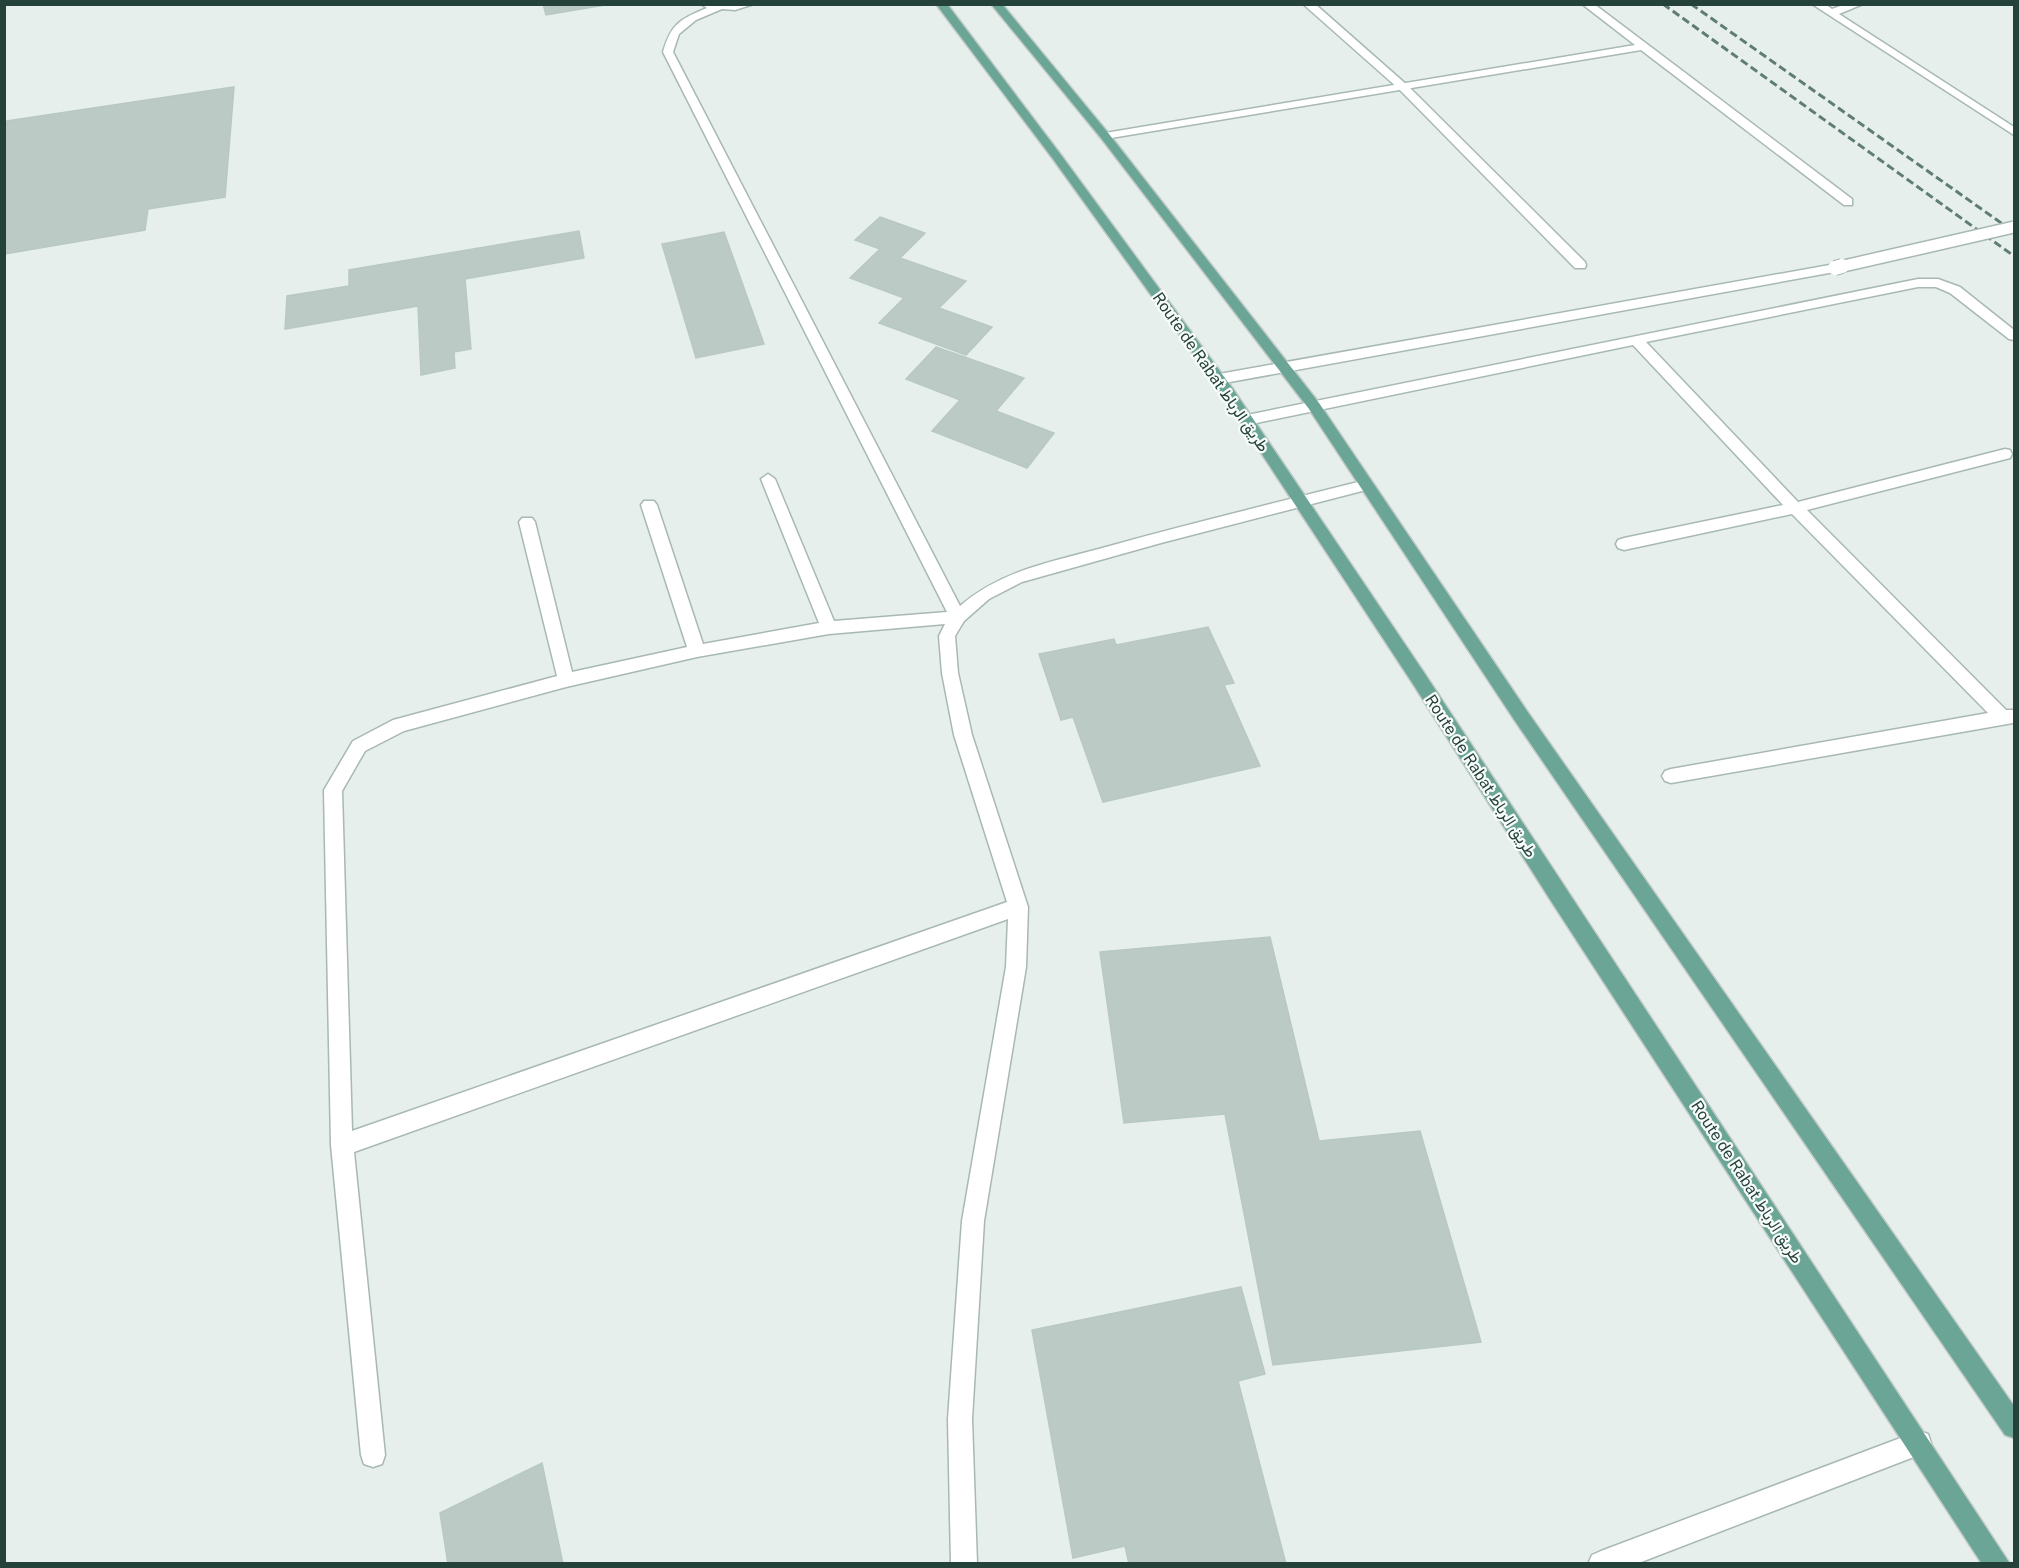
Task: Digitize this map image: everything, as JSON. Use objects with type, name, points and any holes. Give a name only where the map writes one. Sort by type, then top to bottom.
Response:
[{"type":"main road","name":"Route de Rabat طريق الرباط","points":[[941,4],[1057,157],[1247,420],[1997,1563]]},
{"type":"main road","points":[[996,4],[1105,136],[1314,406],[1527,725],[2014,1426]]},
{"type":"street","points":[[749,4],[711,6],[674,33],[668,52],[958,617]]},
{"type":"street","points":[[1308,4],[1403,87],[1580,265]]},
{"type":"street","points":[[1587,4],[1848,202]]},
{"type":"street","points":[[1817,4],[2014,132]]},
{"type":"street","points":[[1831,14],[1858,4]]},
{"type":"street","points":[[1105,136],[1643,47]]},
{"type":"street","points":[[1219,379],[1835,268],[2014,227]]},
{"type":"street","points":[[1247,420],[1918,283],[1938,283],[1955,290],[2014,336]]},
{"type":"street","points":[[1636,340],[1795,508],[2009,717]]},
{"type":"street","points":[[1624,544],[1795,508],[2005,454]]},
{"type":"street","points":[[768,479],[829,628]]},
{"type":"street","points":[[964,1563],[960,1419],[974,1221],[1016,968],[1018,908],[963,735],[950,673],[947,636],[958,617],[983,595],[1017,578],[1138,543],[1366,485]]},
{"type":"street","points":[[650,505],[697,651]]},
{"type":"street","points":[[526,522],[567,680]]},
{"type":"street","points":[[374,1455],[342,1145],[333,790],[359,746],[399,725],[567,680],[697,651],[829,628],[958,617]]},
{"type":"street","points":[[1671,776],[2009,717]]},
{"type":"street","points":[[342,1145],[1018,908]]},
{"type":"street","points":[[1601,1563],[1919,1443]]},
{"type":"building","points":[[543,4],[611,4],[546,15]]},
{"type":"building","points":[[234,87],[225,197],[148,209],[145,230],[4,254],[4,131],[7,121]]},
{"type":"building","points":[[880,217],[925,233],[900,258],[966,281],[939,308],[992,327],[966,355],[879,323],[904,298],[850,278],[880,249],[855,240]]},
{"type":"building","points":[[579,231],[584,258],[465,279],[471,349],[454,352],[455,368],[421,375],[418,306],[285,329],[287,296],[349,286],[349,270]]},
{"type":"building","points":[[724,232],[764,344],[696,358],[662,244]]},
{"type":"building","points":[[936,347],[1024,378],[996,411],[1054,433],[1027,468],[932,431],[960,400],[906,379]]},
{"type":"building","points":[[1208,627],[1234,683],[1224,685],[1260,766],[1103,802],[1073,717],[1061,720],[1039,654],[1114,639],[1116,645]]},
{"type":"building","points":[[1270,937],[1319,1141],[1420,1131],[1481,1342],[1273,1365],[1225,1114],[1124,1123],[1100,952]]},
{"type":"building","points":[[1241,1287],[1265,1374],[1238,1381],[1286,1564],[1129,1564],[1125,1546],[1073,1558],[1032,1330]]},
{"type":"building","points":[[542,1463],[563,1564],[448,1564],[440,1513]]},
{"type":"railway","points":[[1663,4],[2014,256]]},
{"type":"railway","points":[[1691,4],[2014,232]]}]
